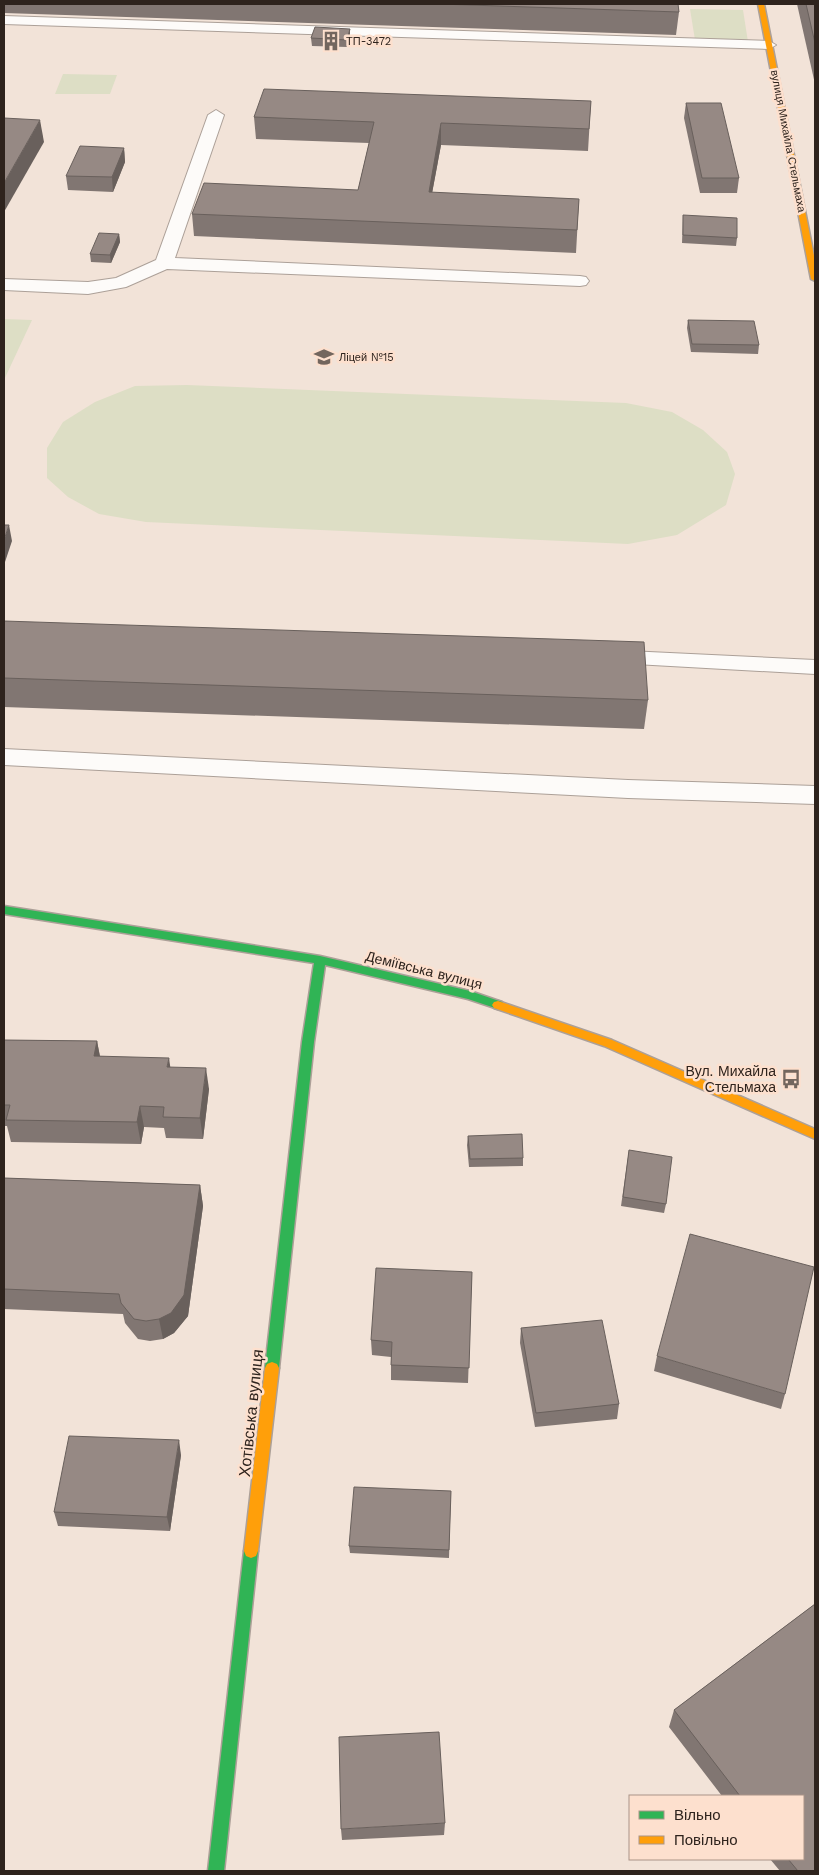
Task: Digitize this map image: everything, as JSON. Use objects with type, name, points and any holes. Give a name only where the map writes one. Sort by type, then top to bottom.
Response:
[{"type":"street","name":"вулиця Михайла Стельмаха","points":[[761,4],[815,279]]},
{"type":"street","name":"Деміївська вулиця","points":[[4,910],[320,960],[470,995],[599,1040],[815,1134]]},
{"type":"street","name":"Хотівська вулиця","points":[[216,1871],[308,1042],[320,960]]},
{"type":"lane","points":[[4,20],[769,45]]},
{"type":"lane","points":[[164,263],[216,115]]},
{"type":"lane","points":[[4,285],[88,288],[120,283],[164,263],[580,281]]},
{"type":"lane","points":[[588,656],[815,667]]},
{"type":"lane","points":[[4,758],[628,789],[815,795]]},
{"type":"green space","points":[[690,9],[743,10],[748,42],[695,40]]},
{"type":"green space","points":[[63,74],[117,75],[110,94],[55,94]]},
{"type":"green space","points":[[4,319],[32,320],[4,380]]},
{"type":"green space","points":[[187,385],[626,403],[672,412],[703,430],[727,452],[735,474],[726,505],[677,535],[628,544],[146,522],[99,514],[68,497],[47,478],[47,448],[63,422],[95,402],[135,386]]},
{"type":"building","points":[[439,4],[678,4],[679,12]]},
{"type":"building","points":[[806,4],[815,4],[815,43]]},
{"type":"building","points":[[315,27],[350,29],[347,40],[311,38]]},
{"type":"building","points":[[264,89],[591,101],[589,129],[441,123],[429,192],[579,199],[577,230],[192,214],[204,183],[358,190],[374,122],[254,117]]},
{"type":"building","points":[[686,103],[721,103],[739,178],[702,178]]},
{"type":"building","points":[[4,118],[40,120],[4,183]]},
{"type":"building","points":[[80,146],[124,148],[112,177],[66,176]]},
{"type":"building","points":[[683,215],[737,218],[737,238],[683,235]]},
{"type":"building","points":[[99,233],[119,234],[110,255],[90,254]]},
{"type":"building","points":[[688,320],[754,321],[759,345],[692,344]]},
{"type":"building","points":[[4,525],[9,525],[4,540]]},
{"type":"building","points":[[4,621],[644,642],[648,700],[4,678]]},
{"type":"building","points":[[4,1040],[97,1041],[94,1056],[169,1058],[167,1067],[206,1068],[200,1118],[163,1117],[164,1107],[140,1106],[137,1122],[6,1120],[10,1105],[4,1105]]},
{"type":"building","points":[[522,1134],[523,1158],[470,1159],[468,1136]]},
{"type":"building","points":[[629,1150],[672,1157],[666,1204],[623,1197]]},
{"type":"building","points":[[4,1178],[200,1185],[184,1295],[171,1313],[159,1319],[146,1321],[134,1319],[121,1303],[119,1294],[4,1289]]},
{"type":"building","points":[[690,1234],[814,1267],[785,1394],[657,1356]]},
{"type":"building","points":[[376,1268],[472,1272],[469,1368],[391,1365],[392,1342],[371,1340]]},
{"type":"building","points":[[602,1320],[619,1404],[536,1413],[521,1328]]},
{"type":"building","points":[[69,1436],[179,1440],[167,1517],[54,1512]]},
{"type":"building","points":[[354,1487],[451,1491],[449,1550],[349,1546]]},
{"type":"building","points":[[815,1604],[815,1871],[798,1871],[789,1860],[804,1860],[804,1795],[739,1795],[674,1710]]},
{"type":"building","points":[[439,1732],[445,1823],[341,1829],[339,1737]]},
{"type":"traffic: fast","points":[[4,910],[320,960],[470,995],[498,1005]]},
{"type":"traffic: fast","points":[[272,1368],[308,1042],[320,960]]},
{"type":"traffic: fast","points":[[216,1871],[251,1551]]},
{"type":"traffic: slow","points":[[761,4],[815,279]]},
{"type":"traffic: slow","points":[[498,1005],[608,1043],[815,1134]]},
{"type":"traffic: slow","points":[[251,1551],[272,1368]]},
{"type":"place","name":"ТП-3472","points":[[331,41]]},
{"type":"place","name":"Ліцей №15","points":[[324,357]]},
{"type":"place","name":"Вул. Михайла Стельмаха","points":[[791,1079]]}]
